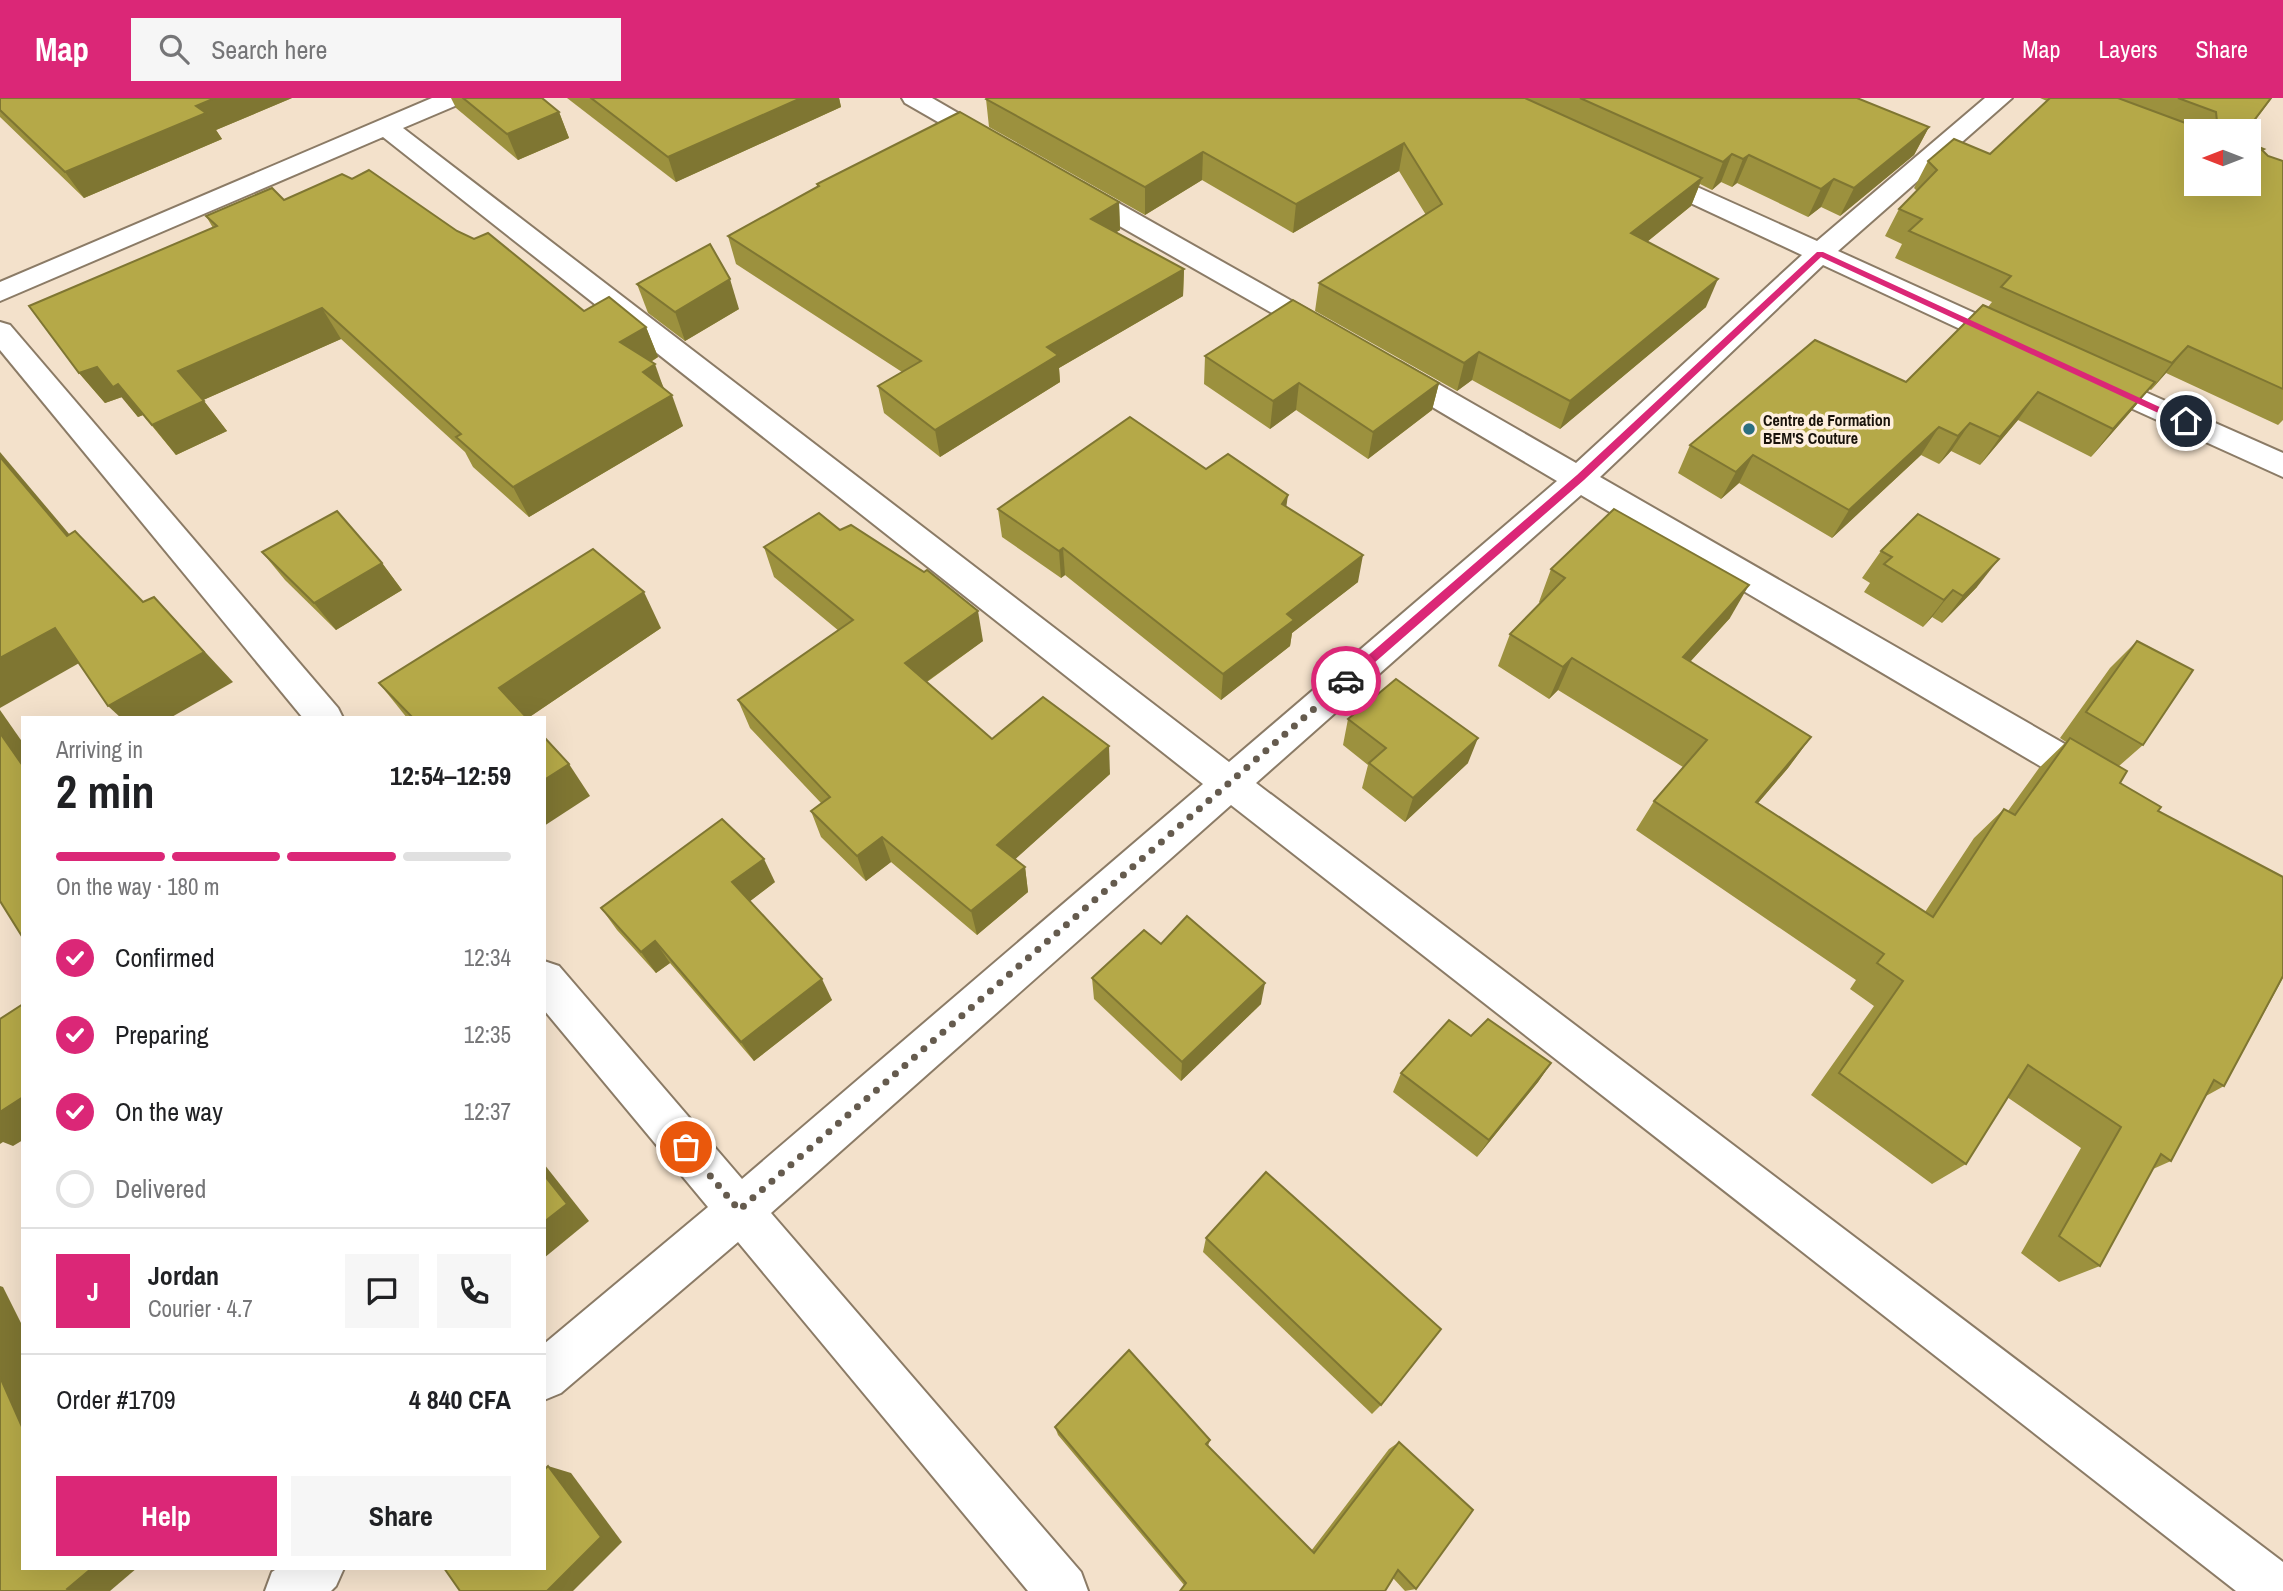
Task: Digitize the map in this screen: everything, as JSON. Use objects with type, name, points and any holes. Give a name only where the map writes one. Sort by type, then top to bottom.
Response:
[{"type":"street","points":[[0,292],[453,98]]},
{"type":"street","points":[[914,98],[1580,478],[2128,799]]},
{"type":"street","points":[[546,1374],[739,1210],[1580,478],[1820,253],[2000,98]]},
{"type":"street","points":[[386,127],[1229,783],[2278,1591]]},
{"type":"street","points":[[1622,162],[2033,351]]},
{"type":"street","points":[[0,331],[323,716]]},
{"type":"street","points":[[2070,369],[2283,466]]},
{"type":"street","points":[[546,981],[1062,1591]]},
{"type":"street","points":[[291,1591],[316,1570]]},
{"type":"building","points":[[0,98],[215,98],[196,106],[206,113],[65,172],[0,110]]},
{"type":"building","points":[[463,98],[542,98],[559,112],[507,134]]},
{"type":"building","points":[[591,98],[801,98],[668,157]]},
{"type":"building","points":[[987,98],[1525,98],[1702,178],[1631,233],[1718,279],[1570,401],[1479,352],[1464,363],[1319,283],[1442,204],[1404,143],[1296,204],[1203,152],[1145,187]]},
{"type":"building","points":[[1580,98],[1857,98],[1929,127],[1854,188],[1834,179],[1821,189],[1749,155],[1743,159],[1732,154],[1723,162]]},
{"type":"building","points":[[2050,98],[2118,98],[2184,122],[2184,196],[2261,196],[2261,148],[2268,156],[2283,161],[2283,389],[2188,346],[2172,363],[2001,287],[2011,276],[1909,231],[1922,219],[1899,209],[1937,170],[1928,161],[1954,139],[1990,154]]},
{"type":"building","points":[[2178,98],[2271,98],[2255,119],[2217,119],[2216,112]]},
{"type":"building","points":[[960,112],[1119,202],[1091,219],[1184,269],[1047,347],[1058,355],[935,430],[878,386],[921,361],[728,236],[819,186],[817,184]]},
{"type":"building","points":[[369,170],[457,231],[474,239],[488,233],[584,311],[609,297],[646,327],[620,342],[655,364],[643,372],[672,395],[513,487],[456,437],[461,434],[322,308],[178,371],[204,401],[152,425],[118,384],[113,387],[97,367],[79,373],[29,306],[217,226],[206,216],[272,188],[284,200],[342,174],[352,179]]},
{"type":"building","points":[[710,244],[730,279],[675,312],[637,284]]},
{"type":"building","points":[[1293,300],[1439,383],[1373,432],[1299,383],[1273,401],[1205,356]]},
{"type":"building","points":[[1983,305],[2155,382],[2113,429],[2038,392],[2000,437],[1970,423],[1958,436],[1939,427],[1849,510],[1753,455],[1736,472],[1690,445],[1815,340],[1906,382]]},
{"type":"building","points":[[1130,417],[1206,469],[1228,454],[1288,495],[1282,504],[1363,555],[1287,614],[1294,620],[1223,674],[1063,548],[1059,551],[998,509]]},
{"type":"building","points":[[0,457],[67,536],[75,531],[143,602],[154,597],[204,652],[108,706],[55,628],[0,658]]},
{"type":"building","points":[[1614,509],[1749,585],[1683,657],[1811,737],[1756,802],[1933,917],[2004,809],[2015,815],[2070,738],[2127,771],[2120,783],[2161,807],[2158,811],[2283,877],[2283,976],[2224,1086],[2214,1080],[2171,1161],[2161,1154],[2100,1266],[2059,1236],[2121,1127],[2028,1065],[1966,1164],[1839,1073],[1903,981],[1877,963],[1884,954],[1654,801],[1707,740],[1572,658],[1563,667],[1510,634],[1565,578],[1551,569]]},
{"type":"building","points":[[337,511],[382,563],[314,603],[262,552]]},
{"type":"building","points":[[819,513],[840,530],[851,525],[924,572],[927,570],[978,611],[905,663],[992,739],[1043,697],[1109,746],[997,845],[1025,867],[971,911],[882,837],[857,856],[811,811],[830,797],[738,700],[853,620],[764,547]]},
{"type":"building","points":[[1918,514],[1999,559],[1963,596],[1953,590],[1944,600],[1884,564],[1892,557],[1881,551]]},
{"type":"building","points":[[593,549],[644,592],[499,688],[525,716],[411,716],[379,683]]},
{"type":"building","points":[[2137,641],[2193,670],[2143,745],[2086,712]]},
{"type":"building","points":[[1396,679],[1478,738],[1413,798],[1369,763],[1386,748],[1348,719]]},
{"type":"building","points":[[0,733],[21,763],[21,935],[0,901]]},
{"type":"building","points":[[546,739],[569,764],[546,779]]},
{"type":"building","points":[[722,819],[764,859],[732,882],[822,979],[741,1042],[655,941],[641,952],[601,908]]},
{"type":"building","points":[[1187,916],[1265,983],[1182,1062],[1092,978],[1144,930],[1161,944]]},
{"type":"building","points":[[21,1005],[21,1098],[0,1112],[0,1019]]},
{"type":"building","points":[[1488,1019],[1551,1063],[1489,1140],[1401,1073],[1449,1020],[1471,1036]]},
{"type":"building","points":[[1266,1172],[1441,1329],[1381,1405],[1206,1238]]},
{"type":"building","points":[[546,1178],[567,1204],[546,1220]]},
{"type":"building","points":[[1129,1350],[1210,1440],[1206,1444],[1314,1553],[1399,1442],[1473,1510],[1416,1589],[1398,1570],[1385,1591],[1180,1591],[1186,1583],[1055,1427]]},
{"type":"building","points":[[0,1377],[21,1424],[21,1570],[90,1570],[67,1589],[69,1591],[0,1591]]},
{"type":"building","points":[[548,1466],[601,1537],[547,1591],[460,1591],[445,1570],[546,1570]]},
{"type":"way so far","points":[[686,1147],[739,1210],[1346,681]]},
{"type":"place","name":"Centre de Formation BEM'S Couture","points":[[1749,429]]},
{"type":"route","points":[[1346,681],[1580,478],[1820,253],[2186,421]]}]
